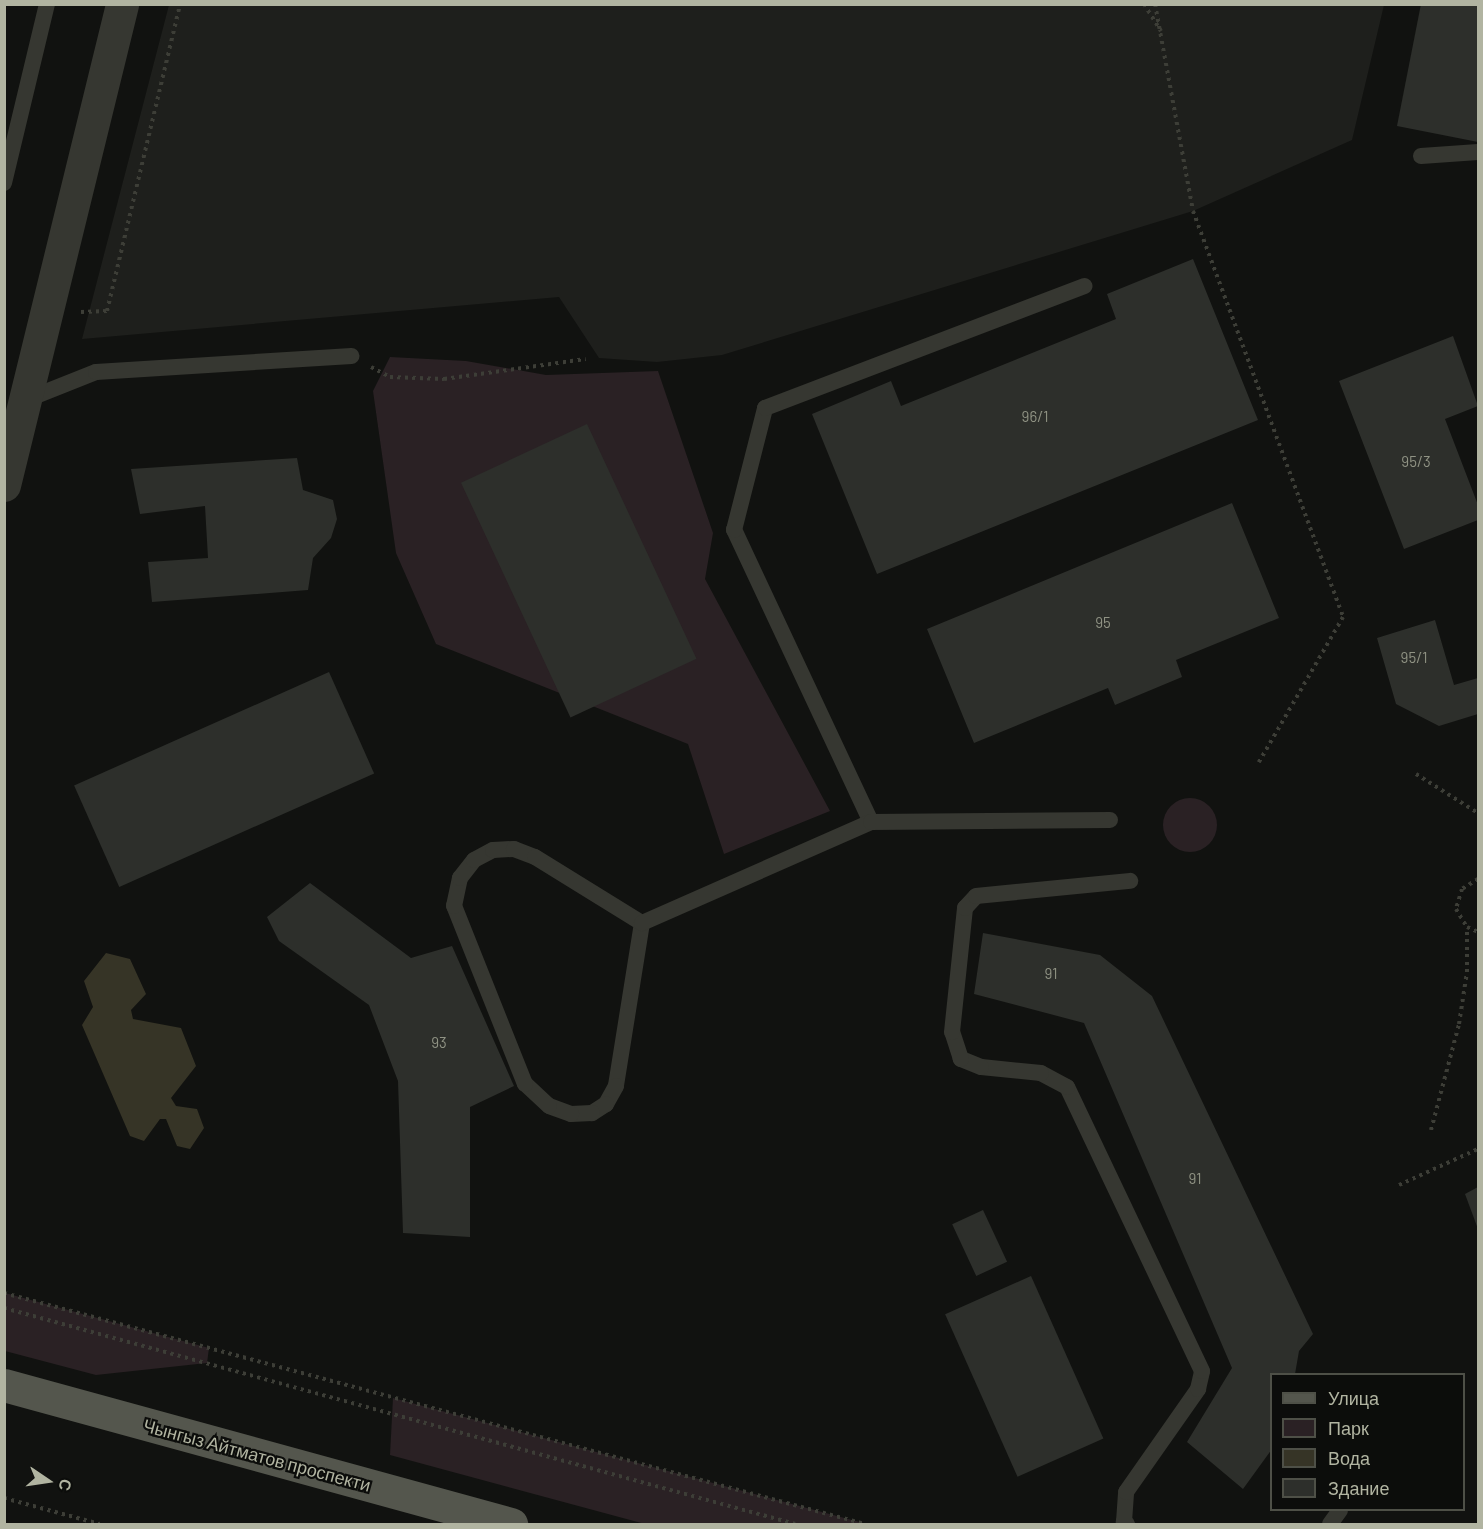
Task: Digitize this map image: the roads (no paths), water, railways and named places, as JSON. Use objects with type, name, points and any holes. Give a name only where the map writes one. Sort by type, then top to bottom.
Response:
[{"type":"main road","name":"Чынгыз Айтматов проспекти","points":[[4,1385],[510,1524]]},
{"type":"street","points":[[4,484],[16,401],[50,307],[123,4]]},
{"type":"lane","points":[[4,183],[47,4]]},
{"type":"lane","points":[[1421,156],[1479,152]]},
{"type":"lane","points":[[871,822],[734,530],[765,408],[1085,286]]},
{"type":"lane","points":[[16,401],[96,372],[351,356]]},
{"type":"lane","points":[[642,923],[871,822],[1110,820]]},
{"type":"lane","points":[[514,849],[535,857],[642,923],[616,1086],[606,1104],[592,1113],[571,1114],[549,1106],[525,1084],[454,906],[459,878],[474,860],[494,850],[514,849]]},
{"type":"lane","points":[[1127,1524],[1124,1522],[1126,1492],[1198,1389],[1202,1371],[1067,1087],[1041,1073],[981,1067],[961,1059],[952,1032],[965,908],[976,896],[1130,881]]},
{"type":"lane","points":[[1330,1524],[1339,1511]]},
{"type":"water","points":[[106,953],[130,959],[146,994],[131,1010],[133,1019],[181,1028],[196,1066],[171,1098],[176,1106],[197,1109],[204,1128],[190,1149],[177,1146],[166,1119],[160,1119],[144,1141],[130,1136],[82,1025],[93,1007],[84,981]]}]
